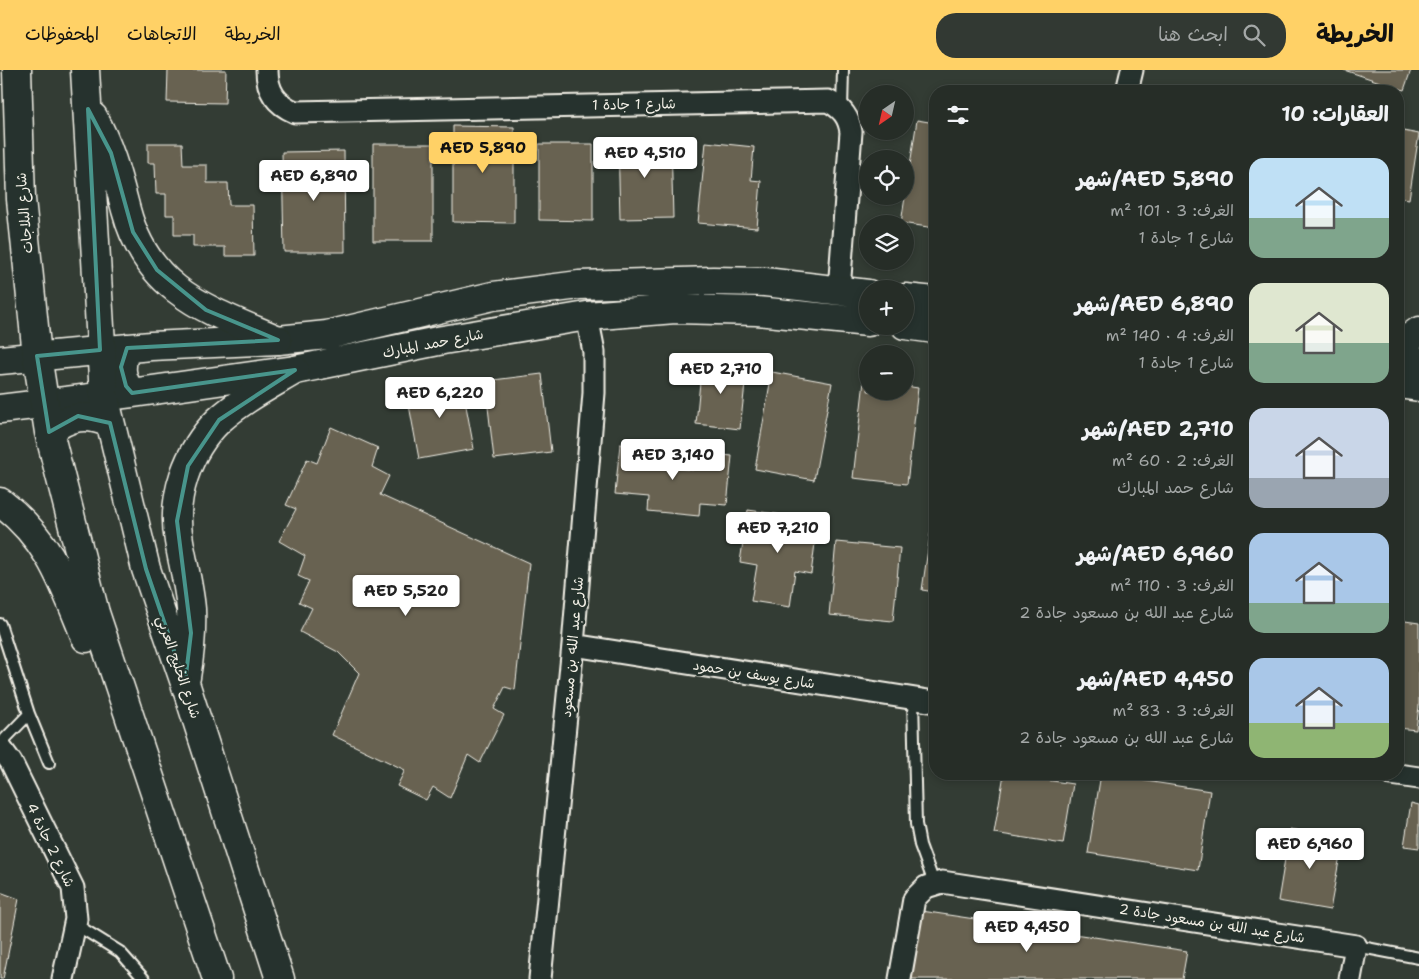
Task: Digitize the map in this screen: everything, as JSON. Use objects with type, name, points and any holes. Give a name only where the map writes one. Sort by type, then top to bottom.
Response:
[{"type":"main road","name":"شارع البلاجات","points":[[17,70],[21,199],[37,356]]},
{"type":"main road","points":[[85,70],[114,349],[122,357],[122,376],[132,394]]},
{"type":"main road","points":[[88,109],[111,153],[134,232],[144,252],[157,270],[172,286],[206,310],[278,340]]},
{"type":"main road","name":"شارع حمد المبارك","points":[[0,360],[114,349],[278,340],[327,335],[493,296],[579,285],[713,280],[765,282],[859,293]]},
{"type":"main road","points":[[914,299],[929,301]]},
{"type":"main road","name":"شارع حمد المبارك","points":[[0,409],[44,402],[132,394],[295,370],[443,340],[587,316],[693,310],[757,312],[859,321]]},
{"type":"main road","points":[[914,326],[929,328]]},
{"type":"main road","points":[[1404,342],[1419,331]]},
{"type":"main road","name":"شارع الخليج العربي","points":[[114,349],[104,396],[146,569],[185,683],[280,979]]},
{"type":"main road","points":[[37,356],[49,432],[95,613],[217,979]]},
{"type":"main road","points":[[1404,359],[1419,361]]},
{"type":"main road","points":[[185,683],[191,633],[191,608],[177,521],[178,502],[188,466],[197,448],[219,420],[234,408],[295,370]]},
{"type":"main road","points":[[1404,385],[1419,387]]},
{"type":"main road","points":[[49,432],[67,419],[78,416],[89,416],[110,423]]},
{"type":"main road","points":[[0,502],[27,526],[58,568],[98,664],[130,720]]},
{"type":"street","name":"شارع 1 جادة 1","points":[[266,70],[271,93],[286,108],[296,112],[819,99],[828,101],[842,110]]},
{"type":"street","points":[[1128,85],[1132,70]]},
{"type":"street","points":[[839,290],[851,132],[850,124],[842,110]]},
{"type":"street","name":"شارع عبد الله بن مسعود","points":[[540,979],[573,645],[594,393],[594,352],[587,316]]},
{"type":"street","name":"شارع يوسف بن حمود","points":[[573,645],[929,701]]},
{"type":"street","name":"شارع 2 جادة 4","points":[[0,746],[11,762],[68,874],[76,904],[75,924],[63,979]]},
{"type":"street","points":[[1404,776],[1419,778]]},
{"type":"street","name":"شارع عبد الله بن مسعود جادة 2","points":[[934,883],[949,882],[1356,946]]},
{"type":"street","points":[[900,979],[911,907],[919,892],[934,883]]},
{"type":"street","points":[[1350,979],[1356,946]]},
{"type":"lane","points":[[842,110],[843,70]]},
{"type":"lane","points":[[0,624],[29,714],[49,763]]},
{"type":"lane","points":[[913,699],[916,824],[920,845],[934,883]]},
{"type":"lane","points":[[0,746],[29,714]]},
{"type":"lane","points":[[75,924],[120,952],[144,979]]},
{"type":"lane","points":[[1356,946],[1419,958]]},
{"type":"highlighted area","points":[[88,109],[111,153],[133,232],[157,270],[206,310],[278,340],[127,348],[121,367],[126,386],[132,393],[295,370],[219,420],[188,466],[177,521],[191,633],[185,683],[146,569],[110,423],[78,416],[49,432],[37,356],[100,350]]},
{"type":"building","points":[[168,70],[226,70],[225,103],[167,102]]},
{"type":"building","points":[[1344,70],[1411,70],[1404,90],[1404,85],[1389,85]]},
{"type":"building","points":[[917,120],[929,122],[929,227],[914,225],[914,215],[902,215],[904,205],[914,205],[914,150],[912,150]]},
{"type":"building","points":[[453,126],[514,127],[514,223],[453,222]]},
{"type":"building","points":[[1404,131],[1419,134],[1409,199],[1404,198]]},
{"type":"building","points":[[671,139],[673,218],[620,219],[618,140]]},
{"type":"building","points":[[706,142],[754,147],[751,180],[761,181],[757,228],[698,223]]},
{"type":"building","points":[[148,143],[182,143],[183,165],[207,165],[207,183],[228,183],[229,205],[253,205],[254,256],[225,256],[225,247],[193,247],[193,235],[174,235],[174,215],[166,215],[166,194],[156,194],[155,163],[148,163]]},
{"type":"building","points":[[373,144],[433,144],[433,241],[373,241]]},
{"type":"building","points":[[539,144],[593,144],[593,221],[539,220]]},
{"type":"building","points":[[344,151],[345,252],[284,252],[282,152]]},
{"type":"building","points":[[702,361],[747,366],[740,429],[696,424]]},
{"type":"building","points":[[772,372],[832,383],[814,480],[755,469]]},
{"type":"building","points":[[542,374],[551,452],[494,459],[485,381]]},
{"type":"building","points":[[461,379],[474,449],[419,459],[406,389]]},
{"type":"building","points":[[914,387],[918,388],[907,484],[853,478],[862,400],[914,400]]},
{"type":"building","points":[[331,427],[378,448],[372,467],[389,476],[380,495],[529,563],[515,690],[505,687],[494,709],[504,715],[480,763],[468,755],[450,798],[433,787],[426,800],[397,786],[405,770],[332,735],[359,673],[338,652],[300,632],[312,608],[299,602],[309,581],[298,576],[305,556],[279,541],[296,509],[286,505],[307,459],[317,463]]},
{"type":"building","points":[[620,444],[654,448],[652,465],[693,470],[695,452],[732,456],[727,505],[700,503],[699,516],[648,511],[649,497],[615,494]]},
{"type":"building","points":[[748,510],[818,520],[811,574],[795,571],[790,607],[751,601],[757,565],[740,562]]},
{"type":"building","points":[[836,542],[900,548],[893,621],[829,615]]},
{"type":"building","points":[[929,542],[929,591],[922,590]]},
{"type":"building","points":[[1404,621],[1419,623],[1419,706],[1416,730],[1404,729]]},
{"type":"building","points":[[1003,780],[1045,780],[1073,784],[1063,844],[994,833]]},
{"type":"building","points":[[1100,780],[1139,780],[1210,791],[1198,870],[1088,853]]},
{"type":"building","points":[[1411,803],[1419,805],[1419,848],[1404,846]]},
{"type":"building","points":[[1290,829],[1343,839],[1330,910],[1278,901]]},
{"type":"building","points":[[0,892],[19,899],[3,979],[0,979]]},
{"type":"building","points":[[915,910],[1187,951],[1182,979],[902,979]]}]
